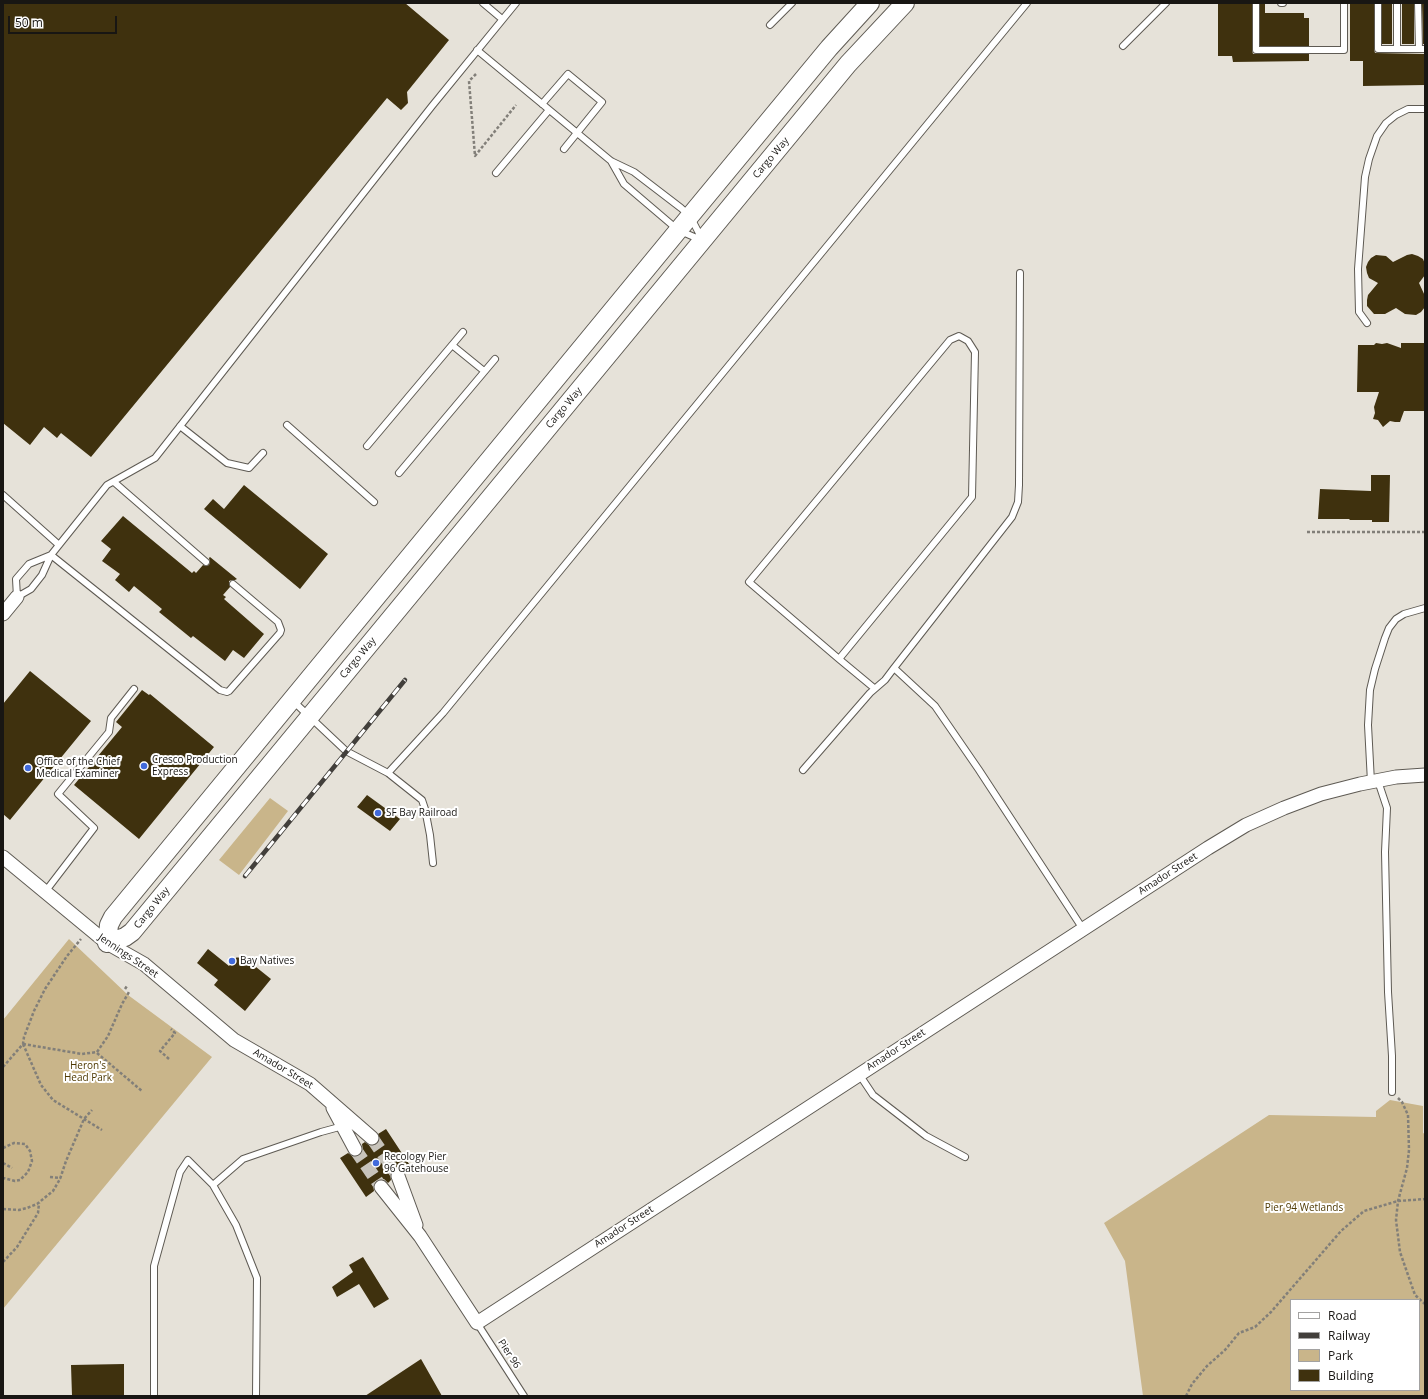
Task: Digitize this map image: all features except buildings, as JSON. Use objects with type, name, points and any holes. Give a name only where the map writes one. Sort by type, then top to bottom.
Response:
[{"type":"main road","points":[[107,943],[109,925],[113,917],[678,230],[829,48],[870,3]]},
{"type":"main road","name":"Cargo Way","points":[[107,943],[124,937],[132,932],[848,64],[905,3]]},
{"type":"street","points":[[5,609],[17,597]]},
{"type":"street","name":"Amador Street","points":[[477,1323],[859,1074],[1208,848],[1246,825],[1321,794],[1396,777],[1425,775]]},
{"type":"street","name":"Jennings Street","points":[[3,857],[107,943],[144,964],[234,1040]]},
{"type":"street","name":"Amador Street","points":[[234,1040],[310,1084],[372,1138]]},
{"type":"street","name":"Amador Street","points":[[330,1101],[355,1149]]},
{"type":"street","points":[[398,1176],[420,1236]]},
{"type":"street","points":[[381,1187],[420,1236],[477,1323]]},
{"type":"lane","points":[[483,3],[502,19]]},
{"type":"lane","points":[[51,555],[28,564],[16,579],[17,597],[31,589],[42,575],[51,555],[107,485],[155,458],[413,130],[516,3]]},
{"type":"lane","points":[[770,26],[792,3]]},
{"type":"lane","points":[[388,773],[448,707],[1027,3]]},
{"type":"lane","points":[[1123,46],[1166,3]]},
{"type":"lane","points":[[1256,3],[1256,50],[1344,50],[1344,3]]},
{"type":"lane","points":[[1378,3],[1378,49],[1422,49],[1418,3]]},
{"type":"lane","points":[[1397,3],[1398,49]]},
{"type":"lane","points":[[477,50],[611,161],[634,172],[690,216],[702,241]]},
{"type":"lane","points":[[542,104],[568,74],[602,102],[564,149]]},
{"type":"lane","points":[[1367,323],[1359,312],[1358,269],[1365,177],[1369,159],[1377,136],[1386,123],[1396,115],[1408,109],[1425,109]]},
{"type":"lane","points":[[496,173],[549,110]]},
{"type":"lane","points":[[611,161],[624,184],[678,230],[702,241]]},
{"type":"lane","points":[[803,770],[874,688],[884,680],[894,668],[1012,517],[1018,502],[1020,486],[1020,274]]},
{"type":"lane","points":[[366,446],[463,332]]},
{"type":"lane","points":[[839,659],[972,497],[975,352],[968,341],[959,336],[950,340],[749,582],[839,659],[874,688]]},
{"type":"lane","points":[[452,345],[484,371]]},
{"type":"lane","points":[[399,473],[495,359]]},
{"type":"lane","points":[[287,425],[374,502]]},
{"type":"lane","points":[[180,426],[227,463],[249,468],[263,453]]},
{"type":"lane","points":[[114,482],[206,562]]},
{"type":"lane","points":[[3,495],[59,545]]},
{"type":"lane","points":[[51,555],[220,690],[227,692],[230,691],[281,630],[278,622],[233,584]]},
{"type":"lane","points":[[1392,1092],[1385,852],[1387,808],[1374,782],[1368,725],[1370,690],[1385,638],[1396,619],[1404,614],[1425,608]]},
{"type":"lane","points":[[894,668],[935,706],[980,770],[1083,929]]},
{"type":"lane","points":[[45,892],[94,828],[58,794],[109,732],[111,718],[134,689]]},
{"type":"lane","points":[[292,700],[346,751],[388,773],[422,800],[430,835],[433,863]]},
{"type":"lane","points":[[859,1074],[873,1095],[926,1136],[965,1157]]},
{"type":"lane","points":[[213,1185],[243,1159],[342,1126]]},
{"type":"lane","points":[[154,1396],[154,1266],[180,1172],[188,1160],[213,1185],[236,1225],[258,1278],[256,1396]]},
{"type":"lane","name":"Pier 96","points":[[477,1323],[524,1396]]},
{"type":"path","points":[[476,74],[469,81],[475,156],[516,105]]},
{"type":"path","points":[[1307,532],[1425,532]]},
{"type":"path","points":[[90,929],[67,956],[45,989],[34,1011],[24,1037],[23,1044],[40,1085],[53,1100],[102,1130]]},
{"type":"path","points":[[23,1044],[82,1054],[97,1052],[108,1036],[129,992]]},
{"type":"path","points":[[169,1058],[160,1051],[176,1033],[171,1029]]},
{"type":"path","points":[[3,1067],[23,1044]]},
{"type":"path","points":[[97,1052],[142,1091]]},
{"type":"path","points":[[1392,1092],[1402,1102],[1408,1115],[1409,1150],[1407,1168],[1398,1201],[1396,1220],[1400,1252],[1415,1295],[1419,1299]]},
{"type":"path","points":[[3,1209],[19,1210],[27,1208],[39,1203],[53,1191],[61,1178],[84,1119],[92,1110]]},
{"type":"path","points":[[3,1148],[14,1144],[24,1144],[30,1151],[32,1161],[28,1172],[20,1180],[15,1181],[3,1178]]},
{"type":"path","points":[[3,1163],[12,1168]]},
{"type":"path","points":[[50,1177],[61,1178]]},
{"type":"path","points":[[1186,1396],[1192,1384],[1207,1366],[1225,1350],[1239,1333],[1255,1327],[1271,1312],[1341,1231],[1364,1210],[1398,1201],[1425,1199]]},
{"type":"path","points":[[3,1262],[17,1247],[38,1213],[39,1203]]},
{"type":"green space","points":[[270,798],[288,811],[239,875],[219,860]]},
{"type":"green space","name":"Heron's Head Park","points":[[69,939],[128,995],[212,1057],[3,1309],[3,1020]]},
{"type":"green space","name":"Pier 94 Wetlands","points":[[1390,1100],[1423,1106],[1423,1133],[1425,1134],[1425,1396],[1143,1396],[1125,1261],[1104,1223],[1269,1115],[1376,1117],[1376,1111]]},
{"type":"tunnel","points":[[372,1138],[398,1176]]},
{"type":"tunnel","points":[[355,1149],[381,1187]]},
{"type":"railway","points":[[245,876],[405,680]]},
{"type":"place","name":"Cresco Production Express","points":[[144,766]]},
{"type":"place","name":"Office of the Chief Medical Examiner","points":[[28,768]]},
{"type":"place","name":"SF Bay Railroad","points":[[378,813]]},
{"type":"place","name":"Bay Natives","points":[[232,961]]},
{"type":"place","name":"Recology Pier 96 Gatehouse","points":[[376,1163]]}]
